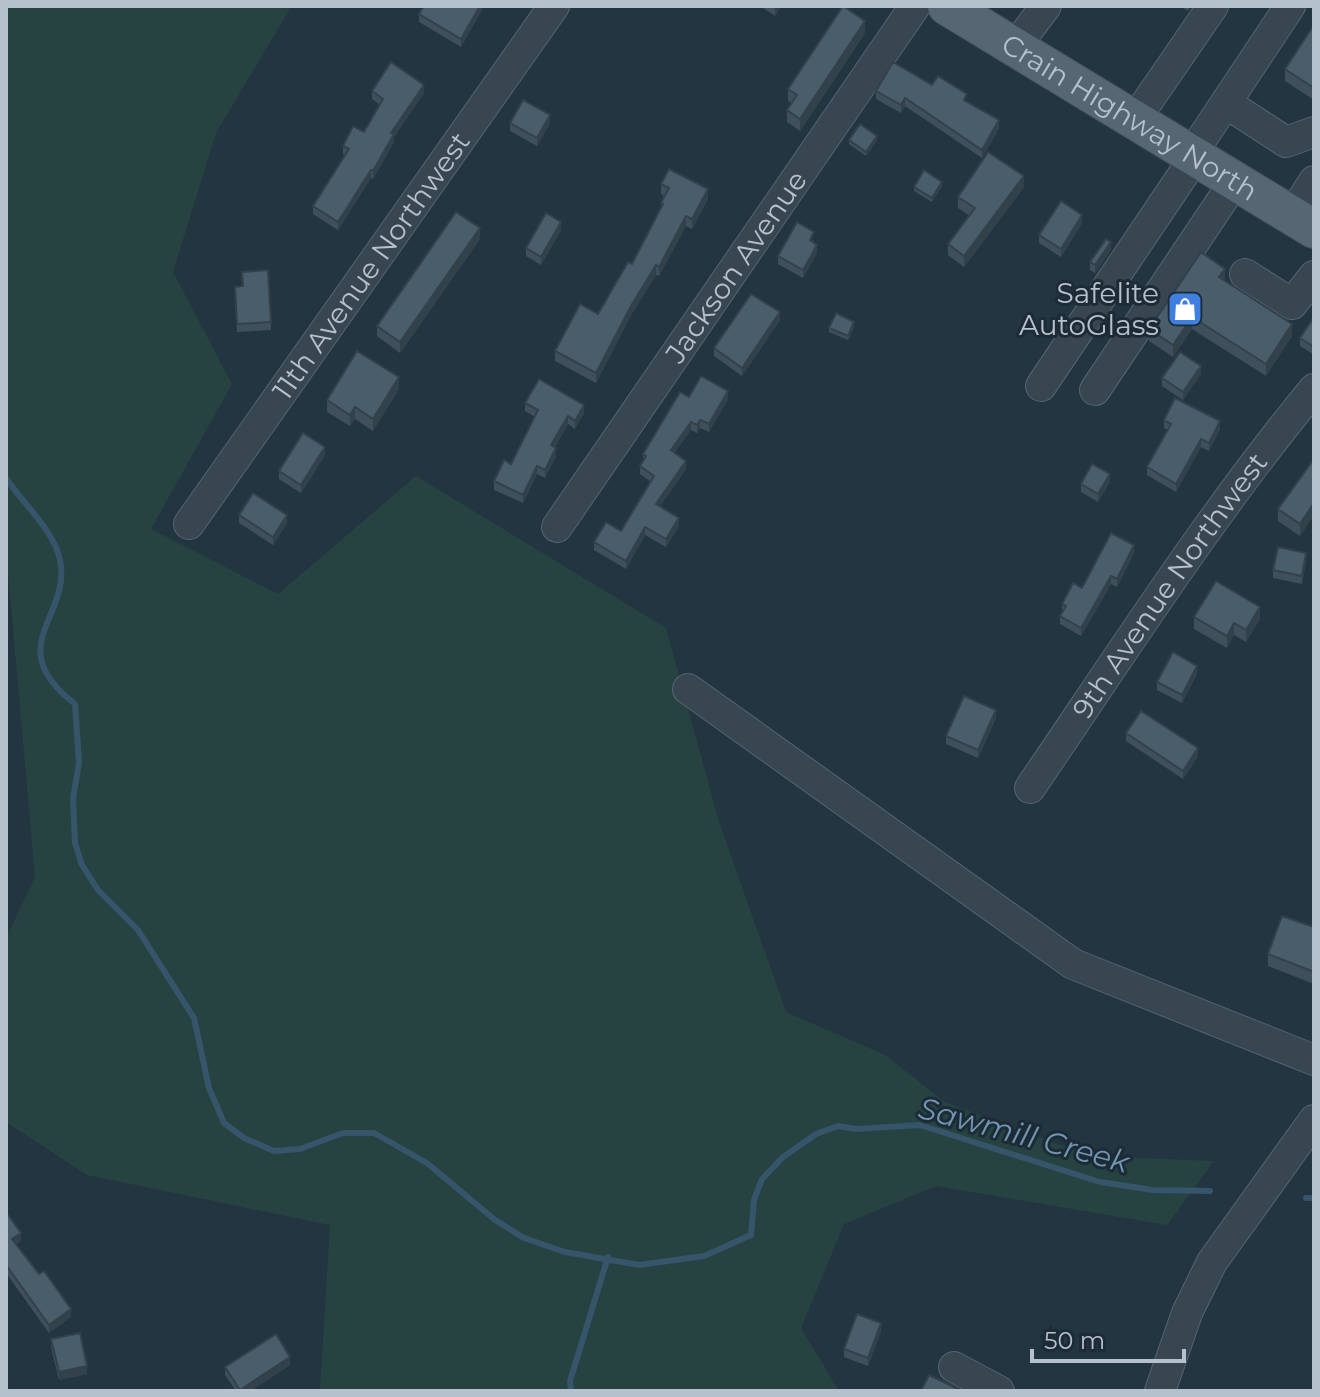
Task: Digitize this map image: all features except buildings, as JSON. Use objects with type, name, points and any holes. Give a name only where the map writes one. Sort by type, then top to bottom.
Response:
[{"type":"main road","name":"Crain Highway North","points":[[947,6],[1303,222]]},
{"type":"street","name":"11th Avenue Northwest","points":[[189,524],[554,6]]},
{"type":"street","name":"Jackson Avenue","points":[[557,527],[915,6]]},
{"type":"street","points":[[1015,47],[1046,6]]},
{"type":"street","points":[[1134,121],[1213,6]]},
{"type":"street","points":[[1041,386],[1290,6]]},
{"type":"street","points":[[1226,103],[1286,142],[1314,132]]},
{"type":"street","points":[[1095,390],[1235,181]]},
{"type":"street","points":[[1303,222],[1314,181]]},
{"type":"street","points":[[1245,274],[1292,304],[1314,276]]},
{"type":"street","name":"9th Avenue Northwest","points":[[1030,788],[1269,444],[1314,389]]},
{"type":"street","points":[[688,689],[1073,964],[1314,1060]]},
{"type":"street","points":[[1160,1391],[1187,1313],[1212,1262],[1314,1120]]},
{"type":"street","points":[[954,1367],[999,1391]]},
{"type":"green space","points":[[6,6],[291,7],[216,133],[173,272],[232,384],[151,529],[278,594],[416,476],[666,628],[719,822],[786,1012],[885,1055],[945,1102],[1090,1156],[1214,1161],[1167,1225],[936,1186],[844,1224],[801,1328],[839,1391],[320,1391],[330,1225],[87,1175],[6,1122],[6,938],[35,877],[6,550]]},
{"type":"waterway","name":"Sawmill Creek","points":[[6,478],[45,528],[60,560],[61,580],[57,598],[40,648],[43,665],[53,683],[75,704],[79,763],[73,798],[75,843],[82,865],[98,890],[138,930],[194,1018],[209,1088],[224,1123],[244,1138],[274,1151],[300,1149],[343,1133],[374,1133],[427,1163],[495,1220],[524,1238],[565,1252],[639,1265],[704,1256],[751,1235],[754,1200],[762,1179],[783,1157],[816,1134],[838,1126],[856,1129],[920,1125],[1100,1182],[1153,1190],[1210,1191]]},
{"type":"waterway","name":"Sawmill Creek","points":[[1306,1198],[1314,1198]]},
{"type":"waterway","points":[[571,1391],[570,1381],[608,1257]]},
{"type":"place","name":"Safelite AutoGlass","points":[[1185,309]]}]
